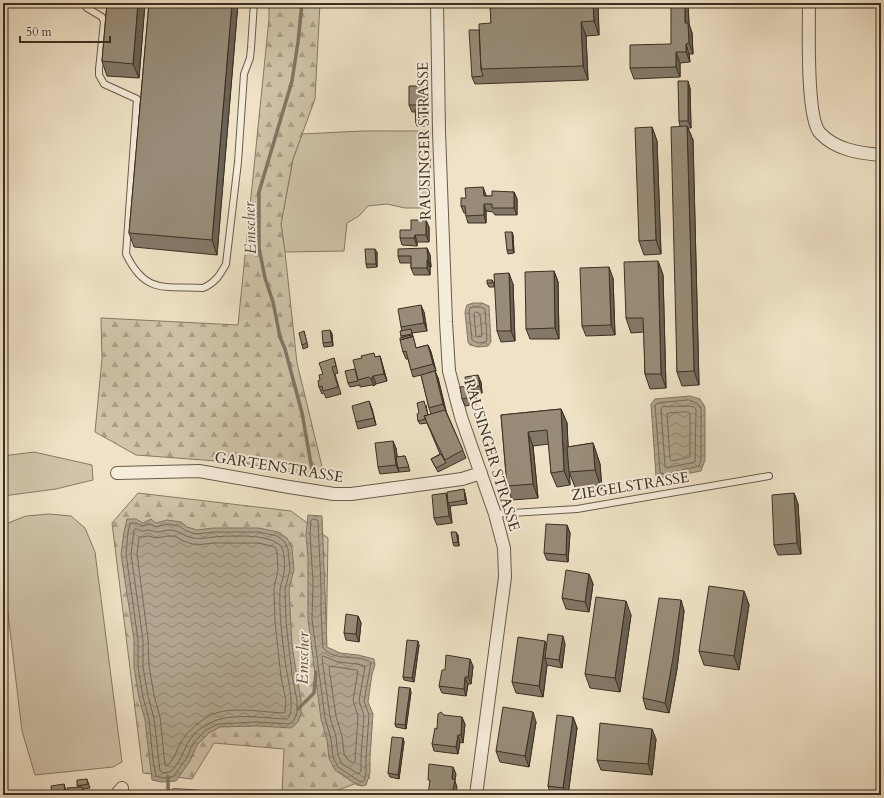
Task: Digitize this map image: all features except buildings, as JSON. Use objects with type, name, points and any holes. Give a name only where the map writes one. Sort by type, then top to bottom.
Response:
[{"type":"street","name":"RAUSINGER STRASSE","points":[[437,3],[439,132],[449,371],[461,417],[495,514],[504,548],[505,577],[476,795]]},
{"type":"street","points":[[809,3],[809,60],[811,91],[813,113],[819,131],[835,146],[860,153],[881,155]]},
{"type":"street","name":"GARTENSTRASSE","points":[[118,473],[199,471],[334,494],[351,494],[462,479],[481,473]]},
{"type":"lane","points":[[83,3],[87,8],[102,17],[104,22],[99,69],[101,79],[104,84],[137,99],[126,254],[138,275],[155,286],[203,288],[209,286],[216,280],[226,264],[238,162],[244,74],[250,58],[254,3]]},
{"type":"lane","name":"ZIEGELSTRASSE","points":[[495,514],[577,509],[769,476]]},
{"type":"lane","points":[[175,792],[215,795]]},
{"type":"green space","points":[[269,3],[320,3],[315,99],[293,159],[281,224],[297,363],[325,479],[244,463],[136,455],[95,432],[102,359],[101,318],[238,325],[269,19]]},
{"type":"green space","points":[[363,131],[430,131],[431,208],[405,208],[387,204],[368,206],[359,216],[347,223],[344,251],[285,252],[281,224],[293,159],[302,134]]},
{"type":"green space","points":[[34,452],[92,465],[93,480],[56,489],[3,496],[3,456]]},
{"type":"green space","points":[[138,493],[291,511],[328,538],[325,718],[370,778],[325,795],[282,793],[284,749],[214,743],[192,779],[143,773],[112,523]]},
{"type":"green space","points":[[49,514],[71,516],[85,528],[95,552],[122,762],[113,767],[35,775],[22,731],[3,572],[3,525],[26,516]]},
{"type":"water","points":[[482,303],[489,306],[491,342],[488,346],[478,347],[470,345],[468,342],[465,312],[467,305]]},
{"type":"water","points":[[690,396],[700,399],[705,407],[705,460],[701,471],[665,478],[656,476],[651,404],[655,399]]},
{"type":"water","points":[[308,515],[322,516],[327,647],[340,653],[374,659],[375,665],[372,674],[368,702],[373,714],[370,773],[366,785],[362,786],[357,785],[335,770],[329,758],[327,740],[321,719],[308,619],[308,557],[306,535]]},
{"type":"water","points":[[127,519],[136,519],[143,523],[151,519],[156,523],[167,520],[181,522],[187,527],[197,530],[213,528],[259,528],[278,532],[287,538],[292,548],[294,570],[289,589],[292,646],[301,700],[301,713],[298,722],[291,728],[257,726],[220,727],[209,733],[197,745],[190,761],[176,781],[162,782],[152,780],[145,720],[139,698],[134,667],[134,640],[121,554]]},
{"type":"waterway","name":"Emscher","points":[[302,3],[292,81],[259,192],[259,248],[265,278],[273,302],[280,337],[285,349],[302,413],[313,475]]},
{"type":"waterway","name":"Emscher","points":[[298,709],[314,693],[316,672]]},
{"type":"waterway","name":"Emscher","points":[[168,777],[168,788],[171,795]]}]
